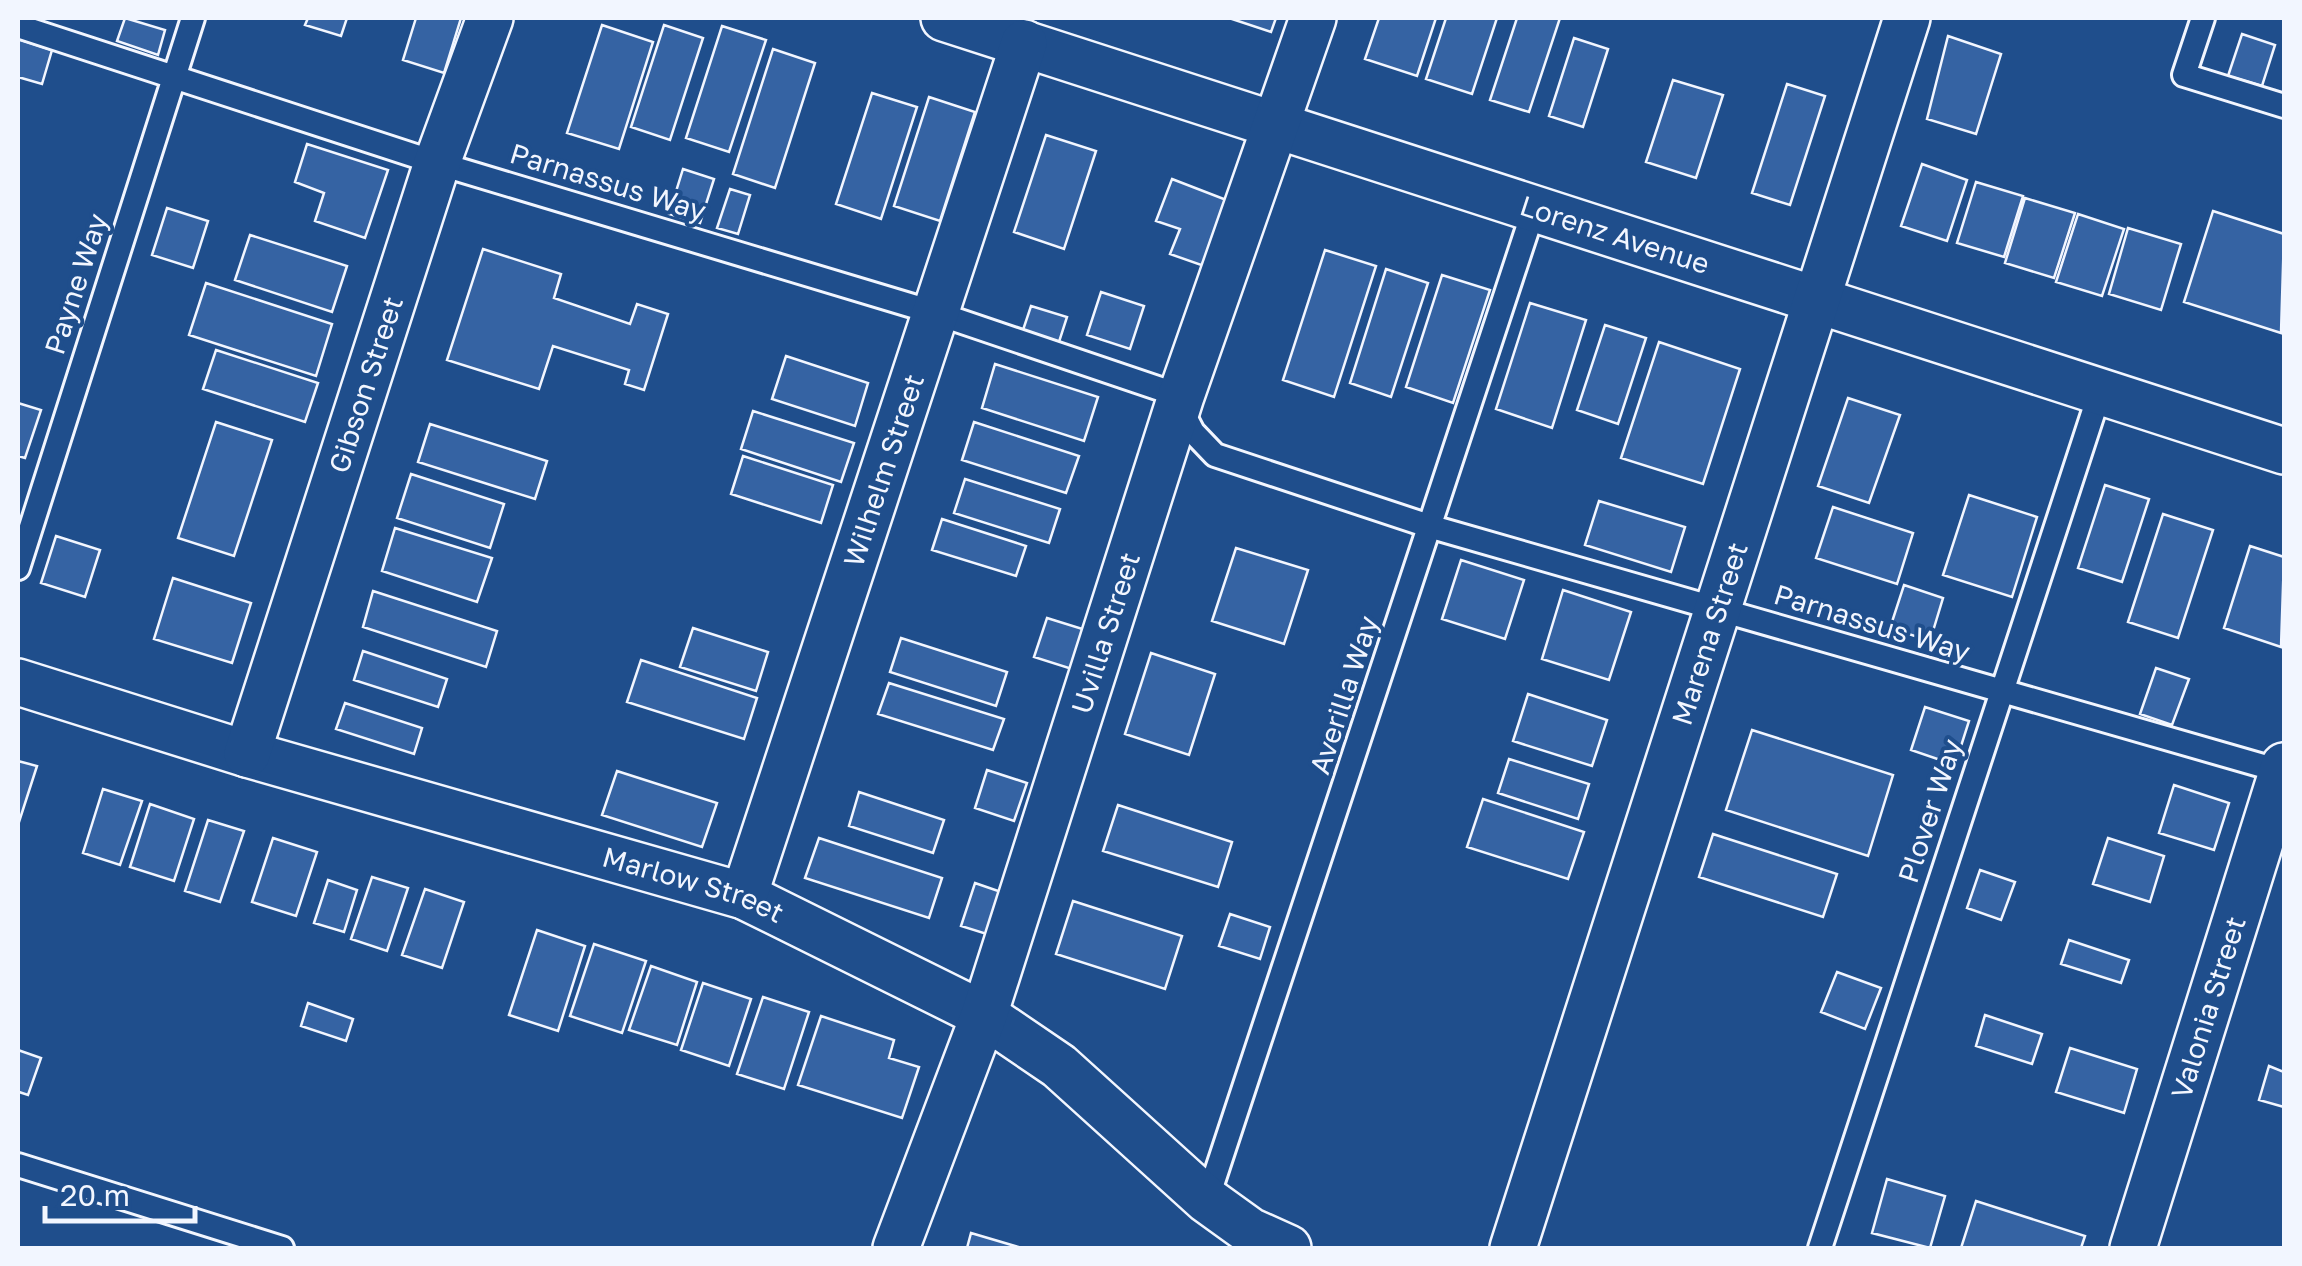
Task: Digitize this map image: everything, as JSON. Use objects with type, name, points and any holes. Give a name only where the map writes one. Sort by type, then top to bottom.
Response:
[{"type":"street","name":"Gibson Street","points":[[246,754],[437,163],[490,18]]},
{"type":"street","name":"Lorenz Avenue","points":[[944,18],[2284,451]]},
{"type":"street","name":"Uvilla Street","points":[[896,1248],[984,1015],[1180,402],[1313,18]]},
{"type":"street","name":"Marena Street","points":[[1513,1248],[1907,18]]},
{"type":"street","name":"Wilhelm Street","points":[[744,896],[1024,43]]},
{"type":"street","name":"Marlow Street","points":[[18,682],[246,754],[744,896],[984,1015],[1059,1066],[1207,1200],[1250,1231],[1288,1248]]},
{"type":"street","name":"Valonia Street","points":[[2134,1248],[2284,770]]},
{"type":"lane","name":"Payne Way","points":[[18,568],[193,18]]},
{"type":"lane","points":[[2203,18],[2184,74],[2284,106]]},
{"type":"lane","name":"Parnassus Way","points":[[18,26],[437,163],[936,312],[1180,402],[1193,432],[1216,455],[1432,527],[2284,770]]},
{"type":"lane","name":"Averilla Way","points":[[1207,1200],[1534,208]]},
{"type":"lane","name":"Plover Way","points":[[1820,1248],[2100,392]]},
{"type":"lane","points":[[18,1165],[282,1248]]},
{"type":"building","points":[[125,18],[165,30],[158,55],[117,41]]},
{"type":"building","points":[[308,18],[347,18],[341,36],[305,25]]},
{"type":"building","points":[[416,18],[461,18],[444,73],[403,60]]},
{"type":"building","points":[[1229,18],[1276,18],[1271,32]]},
{"type":"building","points":[[1379,18],[1436,18],[1417,76],[1365,59]]},
{"type":"building","points":[[1446,18],[1497,18],[1472,94],[1426,79]]},
{"type":"building","points":[[1517,18],[1560,18],[1529,112],[1490,100]]},
{"type":"building","points":[[602,25],[653,42],[619,149],[567,133]]},
{"type":"building","points":[[664,25],[703,38],[670,140],[631,127]]},
{"type":"building","points":[[722,26],[766,40],[729,152],[686,138]]},
{"type":"building","points":[[2242,34],[2275,45],[2262,86],[2228,76]]},
{"type":"building","points":[[1948,36],[2001,54],[1976,134],[1927,119]]},
{"type":"building","points":[[1574,38],[1608,49],[1583,127],[1549,116]]},
{"type":"building","points":[[18,39],[52,50],[42,84],[18,77]]},
{"type":"building","points":[[773,49],[815,63],[775,188],[733,174]]},
{"type":"building","points":[[1673,80],[1723,95],[1696,178],[1646,162]]},
{"type":"building","points":[[1787,84],[1825,96],[1790,205],[1752,193]]},
{"type":"building","points":[[872,93],[917,107],[881,219],[836,204]]},
{"type":"building","points":[[929,97],[975,112],[940,221],[894,206]]},
{"type":"building","points":[[1046,135],[1096,151],[1064,249],[1014,232]]},
{"type":"building","points":[[307,144],[388,170],[365,238],[315,221],[324,193],[295,182]]},
{"type":"building","points":[[1922,164],[1967,180],[1947,241],[1901,226]]},
{"type":"building","points":[[683,169],[714,179],[700,223],[669,214]]},
{"type":"building","points":[[1172,179],[1229,201],[1204,266],[1170,254],[1180,229],[1156,221]]},
{"type":"building","points":[[1976,182],[2023,196],[2004,257],[1957,243]]},
{"type":"building","points":[[730,189],[750,195],[738,234],[717,228]]},
{"type":"building","points":[[2025,198],[2075,213],[2054,278],[2005,263]]},
{"type":"building","points":[[167,208],[208,221],[193,268],[152,255]]},
{"type":"building","points":[[2213,211],[2284,234],[2281,333],[2184,302]]},
{"type":"building","points":[[2078,214],[2124,229],[2102,296],[2056,282]]},
{"type":"building","points":[[2128,228],[2181,244],[2161,310],[2109,294]]},
{"type":"building","points":[[250,235],[347,266],[332,312],[235,280]]},
{"type":"building","points":[[483,249],[561,274],[554,298],[630,324],[637,304],[668,314],[644,390],[625,384],[629,370],[553,346],[539,389],[447,360]]},
{"type":"building","points":[[1325,250],[1376,266],[1334,397],[1283,380]]},
{"type":"building","points":[[1386,269],[1428,283],[1391,397],[1350,383]]},
{"type":"building","points":[[1442,275],[1490,290],[1453,403],[1406,387]]},
{"type":"building","points":[[206,283],[332,324],[316,376],[189,335]]},
{"type":"building","points":[[1101,292],[1144,306],[1130,349],[1087,335]]},
{"type":"building","points":[[1530,303],[1586,320],[1552,428],[1496,409]]},
{"type":"building","points":[[1031,306],[1067,317],[1059,342],[1023,330]]},
{"type":"building","points":[[1605,325],[1646,338],[1618,424],[1577,410]]},
{"type":"building","points":[[1659,342],[1740,369],[1703,484],[1621,458]]},
{"type":"building","points":[[216,350],[318,383],[305,422],[203,389]]},
{"type":"building","points":[[786,356],[868,383],[855,426],[772,399]]},
{"type":"building","points":[[995,364],[1098,397],[1084,441],[982,408]]},
{"type":"building","points":[[1848,398],[1900,415],[1869,503],[1818,486]]},
{"type":"building","points":[[18,403],[41,410],[25,458],[18,456]]},
{"type":"building","points":[[753,411],[854,443],[841,482],[741,449]]},
{"type":"building","points":[[216,422],[272,440],[234,556],[178,538]]},
{"type":"building","points":[[974,422],[1079,456],[1066,493],[962,460]]},
{"type":"building","points":[[430,424],[547,461],[535,499],[418,462]]},
{"type":"building","points":[[743,456],[833,485],[821,523],[731,494]]},
{"type":"building","points":[[411,474],[504,504],[490,548],[397,518]]},
{"type":"building","points":[[965,479],[1060,509],[1049,543],[954,513]]},
{"type":"building","points":[[2105,485],[2149,499],[2122,582],[2078,568]]},
{"type":"building","points":[[1969,495],[2037,517],[2012,597],[1943,575]]},
{"type":"building","points":[[1599,501],[1685,527],[1671,572],[1585,545]]},
{"type":"building","points":[[1833,507],[1913,533],[1897,584],[1816,558]]},
{"type":"building","points":[[2163,514],[2213,530],[2178,638],[2128,622]]},
{"type":"building","points":[[942,519],[1026,546],[1016,576],[932,550]]},
{"type":"building","points":[[395,528],[492,558],[477,602],[382,571]]},
{"type":"building","points":[[56,536],[100,550],[85,597],[41,583]]},
{"type":"building","points":[[2250,546],[2284,557],[2281,647],[2224,628]]},
{"type":"building","points":[[1236,548],[1308,570],[1284,644],[1212,621]]},
{"type":"building","points":[[1461,560],[1524,580],[1505,639],[1442,619]]},
{"type":"building","points":[[173,578],[251,603],[232,663],[154,639]]},
{"type":"building","points":[[1904,585],[1943,598],[1930,641],[1890,628]]},
{"type":"building","points":[[1563,590],[1631,612],[1609,680],[1542,659]]},
{"type":"building","points":[[373,591],[497,631],[486,667],[363,627]]},
{"type":"building","points":[[1047,618],[1089,631],[1075,670],[1034,657]]},
{"type":"building","points":[[693,628],[768,652],[756,691],[680,667]]},
{"type":"building","points":[[901,638],[1007,672],[996,706],[890,672]]},
{"type":"building","points":[[363,651],[447,679],[438,707],[354,680]]},
{"type":"building","points":[[1151,653],[1215,674],[1189,755],[1125,734]]},
{"type":"building","points":[[641,660],[757,698],[744,739],[627,702]]},
{"type":"building","points":[[2156,668],[2189,679],[2172,725],[2140,714]]},
{"type":"building","points":[[889,683],[1004,719],[993,750],[878,714]]},
{"type":"building","points":[[1528,694],[1607,720],[1592,766],[1513,741]]},
{"type":"building","points":[[345,703],[422,728],[414,754],[336,729]]},
{"type":"building","points":[[1925,707],[1969,721],[1955,765],[1911,750]]},
{"type":"building","points":[[1752,730],[1893,775],[1868,856],[1726,810]]},
{"type":"building","points":[[1509,759],[1589,784],[1578,819],[1498,793]]},
{"type":"building","points":[[18,761],[37,766],[18,825]]},
{"type":"building","points":[[987,770],[1027,783],[1014,821],[975,808]]},
{"type":"building","points":[[617,771],[717,803],[702,847],[602,815]]},
{"type":"building","points":[[2174,785],[2229,803],[2214,850],[2159,833]]},
{"type":"building","points":[[103,789],[142,801],[120,865],[83,853]]},
{"type":"building","points":[[859,792],[944,820],[933,853],[849,826]]},
{"type":"building","points":[[1483,799],[1584,832],[1568,879],[1467,847]]},
{"type":"building","points":[[150,804],[194,819],[174,881],[130,867]]},
{"type":"building","points":[[1118,805],[1232,842],[1218,887],[1103,851]]},
{"type":"building","points":[[208,820],[244,831],[220,902],[185,891]]},
{"type":"building","points":[[1713,834],[1837,874],[1823,917],[1699,877]]},
{"type":"building","points":[[273,838],[317,852],[296,916],[252,902]]},
{"type":"building","points":[[819,838],[942,878],[929,918],[805,878]]},
{"type":"building","points":[[2108,838],[2164,856],[2150,902],[2093,884]]},
{"type":"building","points":[[1980,870],[2015,882],[2001,920],[1967,908]]},
{"type":"building","points":[[372,877],[408,888],[387,951],[351,939]]},
{"type":"building","points":[[328,880],[357,890],[344,932],[314,923]]},
{"type":"building","points":[[975,883],[1007,894],[993,936],[961,926]]},
{"type":"building","points":[[425,889],[464,902],[442,968],[402,955]]},
{"type":"building","points":[[1073,901],[1182,936],[1165,989],[1056,954]]},
{"type":"building","points":[[1230,914],[1270,927],[1260,959],[1219,946]]},
{"type":"building","points":[[537,930],[585,946],[558,1031],[509,1015]]},
{"type":"building","points":[[2069,940],[2129,960],[2121,983],[2061,964]]},
{"type":"building","points":[[594,944],[646,961],[622,1033],[570,1016]]},
{"type":"building","points":[[651,966],[697,982],[677,1045],[629,1030]]},
{"type":"building","points":[[1837,972],[1881,988],[1865,1029],[1821,1012]]},
{"type":"building","points":[[703,983],[751,999],[729,1066],[681,1050]]},
{"type":"building","points":[[763,997],[809,1012],[784,1089],[737,1074]]},
{"type":"building","points":[[308,1003],[353,1019],[346,1041],[301,1026]]},
{"type":"building","points":[[1985,1015],[2042,1034],[2032,1064],[1976,1046]]},
{"type":"building","points":[[821,1016],[894,1040],[889,1058],[919,1067],[902,1118],[798,1085]]},
{"type":"building","points":[[2070,1048],[2137,1069],[2124,1113],[2056,1092]]},
{"type":"building","points":[[18,1050],[41,1058],[28,1095],[19,1092],[18,1098]]},
{"type":"building","points":[[2269,1066],[2284,1072],[2284,1107],[2259,1100]]},
{"type":"building","points":[[1887,1179],[1945,1196],[1930,1248],[1872,1233]]},
{"type":"building","points":[[1976,1201],[2085,1236],[2081,1248],[1961,1248]]},
{"type":"building","points":[[971,1233],[1022,1248],[967,1248]]}]
